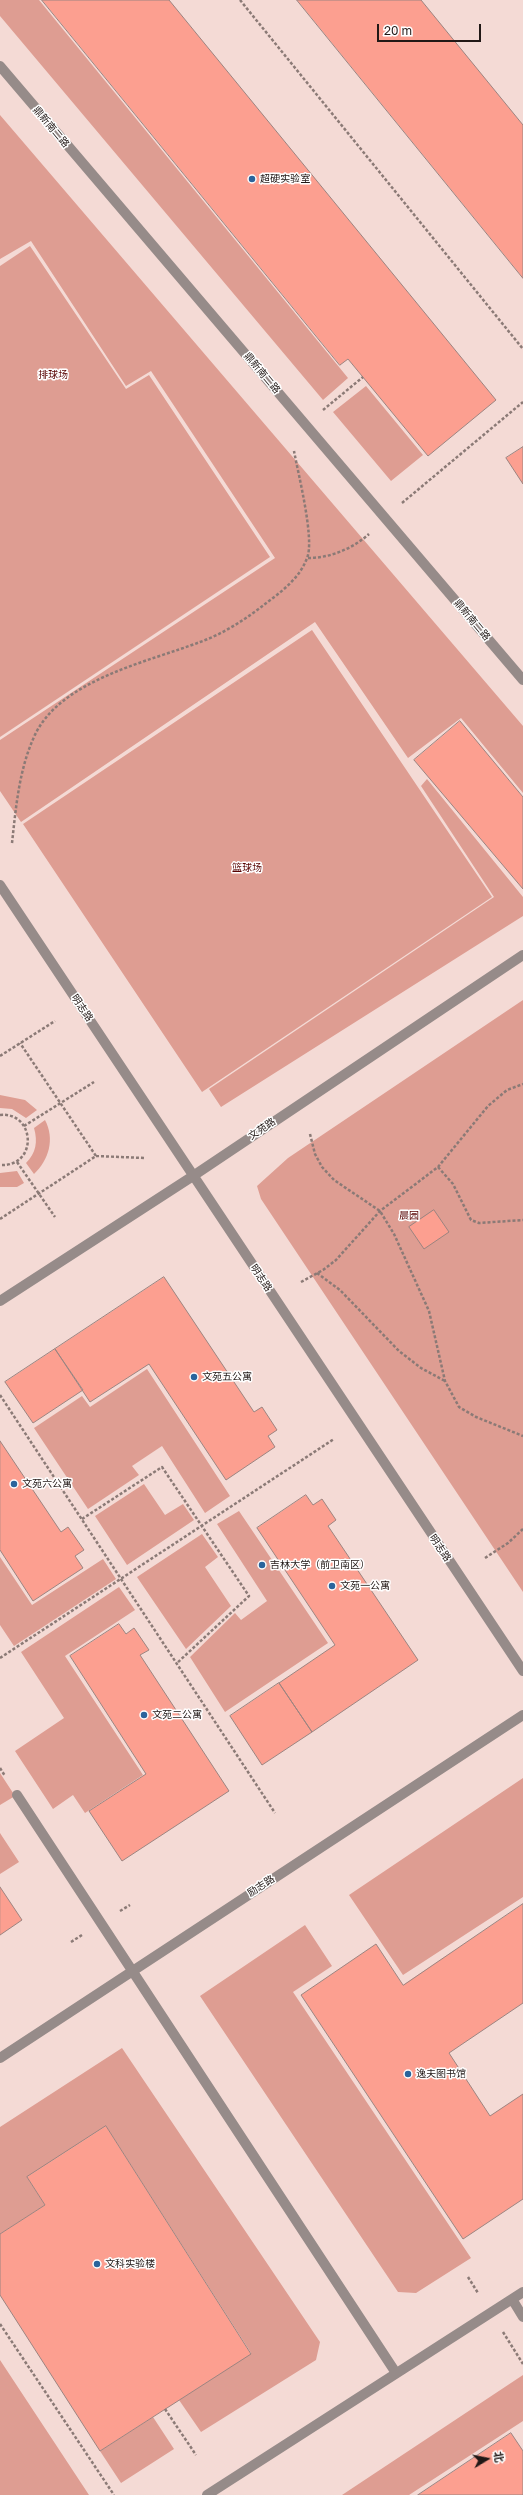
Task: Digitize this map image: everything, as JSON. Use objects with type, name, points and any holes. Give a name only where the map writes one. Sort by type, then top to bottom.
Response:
[{"type":"lane","name":"鼎新南二路","points":[[0,66],[523,680]]},
{"type":"lane","name":"明志路","points":[[0,885],[523,1671]]},
{"type":"lane","name":"文苑路","points":[[0,1301],[193,1176],[523,955]]},
{"type":"lane","name":"励志路","points":[[0,2058],[523,1715]]},
{"type":"lane","points":[[17,1795],[396,2373]]},
{"type":"lane","points":[[207,2495],[523,2292]]},
{"type":"lane","points":[[512,2299],[523,2317]]},
{"type":"path","points":[[240,0],[523,349]]},
{"type":"path","points":[[323,411],[363,377]]},
{"type":"path","points":[[402,503],[523,402]]},
{"type":"path","points":[[12,843],[24,766],[34,736],[50,712],[83,688],[124,668],[201,642],[248,617],[289,585],[308,558],[309,537],[294,451]]},
{"type":"path","points":[[308,558],[324,558],[338,553],[367,536]]},
{"type":"path","points":[[0,1056],[55,1020]]},
{"type":"path","points":[[20,1043],[96,1156]]},
{"type":"path","points":[[24,1126],[94,1082]]},
{"type":"path","points":[[301,1282],[317,1274],[336,1260],[380,1212],[438,1167],[488,1106],[507,1090],[523,1084]]},
{"type":"path","points":[[0,1115],[11,1116],[24,1126],[28,1142],[26,1151],[17,1162],[0,1165]]},
{"type":"path","points":[[310,1134],[315,1154],[322,1167],[334,1180],[380,1212],[394,1234],[429,1311],[445,1381],[459,1407],[476,1417],[523,1436]]},
{"type":"path","points":[[0,1219],[96,1156],[144,1158]]},
{"type":"path","points":[[17,1162],[55,1217]]},
{"type":"path","points":[[438,1167],[453,1184],[471,1220],[479,1223],[523,1220]]},
{"type":"path","points":[[317,1274],[340,1290],[399,1351],[421,1368],[445,1381]]},
{"type":"path","points":[[0,1395],[275,1813]]},
{"type":"path","points":[[0,1658],[334,1439]]},
{"type":"path","points":[[82,1519],[162,1466],[249,1596],[176,1664]]},
{"type":"path","points":[[485,1558],[508,1543],[523,1529]]},
{"type":"path","points":[[0,2324],[114,2495]]},
{"type":"path","points":[[165,2409],[196,2455]]},
{"type":"green space","points":[[0,0],[39,0],[348,378],[323,400],[0,16]]},
{"type":"green space","points":[[0,115],[523,726],[523,793],[461,718],[408,758],[315,622],[21,822],[0,791],[0,740],[275,558],[151,371],[126,386],[31,241],[0,259]]},
{"type":"green space","name":"排球场","points":[[30,246],[126,389],[149,375],[270,557],[0,737],[0,266]]},
{"type":"green space","points":[[366,386],[423,455],[391,481],[333,412]]},
{"type":"green space","name":"篮球场","points":[[312,630],[492,897],[202,1092],[23,824]]},
{"type":"green space","points":[[427,779],[523,897],[523,916],[221,1107],[209,1089],[494,897],[421,786]]},
{"type":"green space","name":"晨园","points":[[523,1000],[523,1592],[261,1199],[257,1186],[288,1158]]},
{"type":"green space","points":[[0,1095],[25,1100],[37,1110],[26,1118],[12,1109],[0,1108]]},
{"type":"green space","points":[[45,1120],[50,1134],[49,1149],[47,1156],[34,1174],[26,1163],[34,1151],[36,1143],[34,1128]]},
{"type":"green space","points":[[17,1171],[24,1183],[17,1187],[0,1187],[0,1173]]},
{"type":"green space","points":[[147,1369],[230,1496],[205,1513],[162,1446],[132,1466],[139,1475],[88,1509],[34,1428],[82,1396],[90,1407]]},
{"type":"green space","points":[[144,1484],[165,1515],[183,1504],[194,1520],[127,1565],[95,1516]]},
{"type":"green space","points":[[239,1511],[328,1643],[225,1712],[190,1657],[235,1613],[241,1620],[267,1601],[217,1524]]},
{"type":"green space","points":[[202,1534],[218,1557],[205,1567],[231,1606],[186,1649],[137,1577]]},
{"type":"green space","points":[[0,1557],[32,1605],[103,1559],[116,1579],[14,1646],[0,1625]]},
{"type":"green space","points":[[119,1587],[135,1610],[65,1656],[143,1775],[85,1813],[73,1795],[53,1809],[15,1751],[64,1718],[21,1652]]},
{"type":"green space","points":[[0,1773],[15,1796],[0,1805]]},
{"type":"green space","points":[[523,1778],[523,1897],[403,1975],[349,1895]]},
{"type":"green space","points":[[0,1833],[19,1862],[0,1874]]},
{"type":"green space","points":[[305,1925],[332,1966],[293,1992],[471,2258],[416,2293],[398,2292],[200,1996]]},
{"type":"green space","points":[[122,2048],[320,2342],[316,2360],[201,2432],[179,2400],[251,2353],[106,2126],[27,2177],[45,2205],[0,2234],[0,2127]]},
{"type":"green space","points":[[0,2360],[89,2495],[0,2495]]},
{"type":"green space","points":[[523,2375],[523,2421],[409,2495],[342,2495]]},
{"type":"green space","points":[[153,2417],[174,2449],[121,2483],[100,2451]]},
{"type":"building","name":"超硬实验室","points":[[42,0],[169,0],[496,400],[428,456],[348,359],[340,365]]},
{"type":"building","points":[[297,0],[421,0],[523,125],[523,278]]},
{"type":"building","points":[[523,447],[523,484],[506,458]]},
{"type":"building","points":[[460,721],[523,797],[523,889],[414,760]]},
{"type":"building","points":[[434,1210],[449,1232],[424,1249],[409,1227]]},
{"type":"building","name":"文苑五公寓","points":[[164,1277],[254,1412],[262,1407],[277,1430],[268,1436],[275,1447],[226,1480],[149,1364],[90,1402],[55,1349]]},
{"type":"building","points":[[55,1349],[83,1390],[33,1423],[5,1382]]},
{"type":"building","name":"文苑六公寓","points":[[0,1441],[61,1532],[68,1527],[84,1550],[75,1556],[83,1568],[33,1601],[0,1550]]},
{"type":"building","name":"文苑一公寓","points":[[306,1495],[313,1505],[322,1499],[336,1520],[328,1526],[418,1660],[312,1732],[279,1683],[335,1645],[257,1528]]},
{"type":"building","name":"文苑二公寓","points":[[119,1624],[126,1634],[134,1628],[149,1650],[140,1655],[229,1791],[122,1861],[89,1811],[146,1774],[70,1656]]},
{"type":"building","points":[[279,1683],[312,1732],[262,1765],[230,1716]]},
{"type":"building","points":[[0,1887],[22,1920],[0,1935]]},
{"type":"building","name":"逸夫图书馆","points":[[523,1904],[523,2003],[449,2053],[490,2116],[523,2094],[523,2199],[463,2239],[301,1995],[376,1944],[403,1985]]},
{"type":"building","name":"文科实验楼","points":[[106,2126],[251,2354],[100,2451],[0,2295],[0,2234],[45,2205],[27,2177]]},
{"type":"building","points":[[511,2433],[523,2451],[523,2495],[418,2495]]},
{"type":"place","name":"超硬实验室","points":[[252,179]]},
{"type":"place","name":"文苑五公寓","points":[[194,1377]]},
{"type":"place","name":"文苑六公寓","points":[[14,1484]]},
{"type":"place","name":"吉林大学（前卫南区）","points":[[262,1565]]},
{"type":"place","name":"文苑一公寓","points":[[332,1586]]},
{"type":"place","name":"文苑二公寓","points":[[144,1715]]},
{"type":"place","name":"逸夫图书馆","points":[[408,2074]]},
{"type":"place","name":"文科实验楼","points":[[97,2264]]}]
